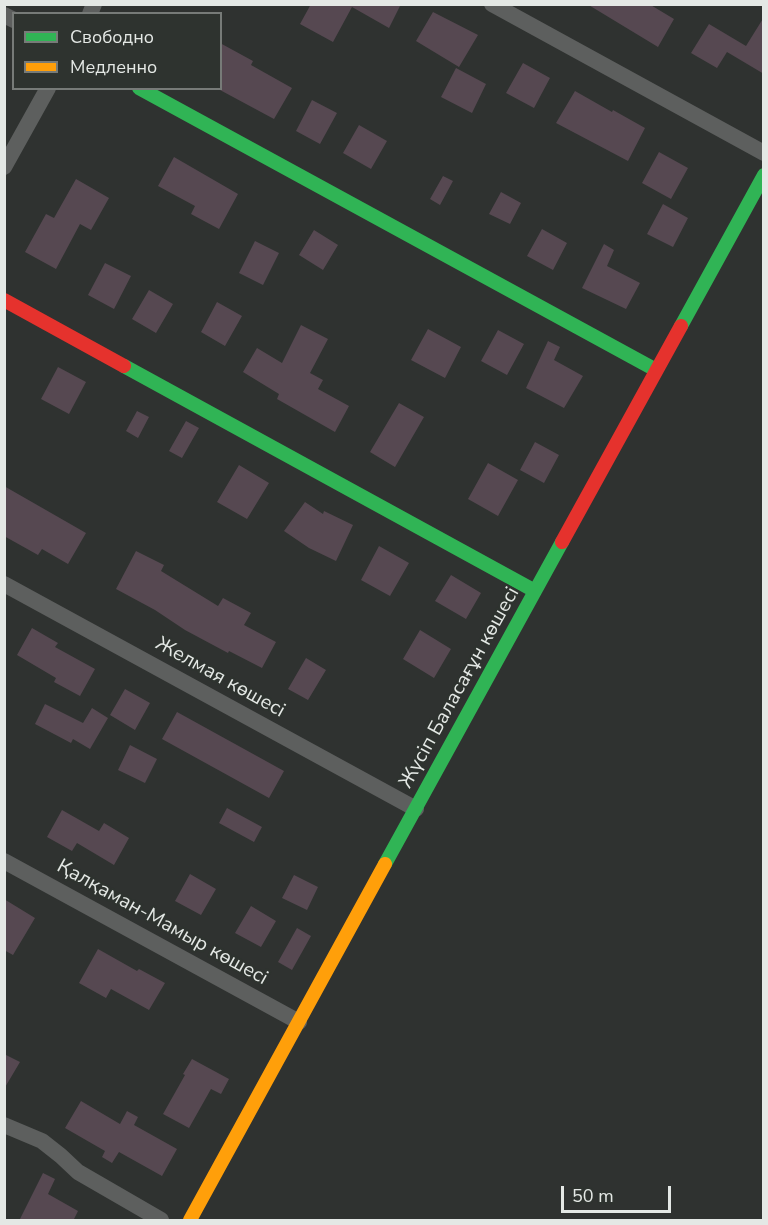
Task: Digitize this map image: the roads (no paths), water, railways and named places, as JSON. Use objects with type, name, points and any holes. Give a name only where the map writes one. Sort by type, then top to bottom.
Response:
[{"type":"street","points":[[492,4],[764,153]]},
{"type":"street","points":[[4,167],[47,90]]},
{"type":"street","points":[[143,90],[656,370]]},
{"type":"street","name":"Жүсіп Баласағұн көшесі","points":[[190,1221],[764,175]]},
{"type":"street","points":[[4,300],[535,591]]},
{"type":"street","name":"Желмая көшесі","points":[[4,584],[416,809]]},
{"type":"street","name":"Қалқаман-Мамыр көшесі","points":[[4,861],[299,1022]]},
{"type":"street","points":[[4,1125],[42,1142],[62,1155],[78,1172],[161,1221]]}]
